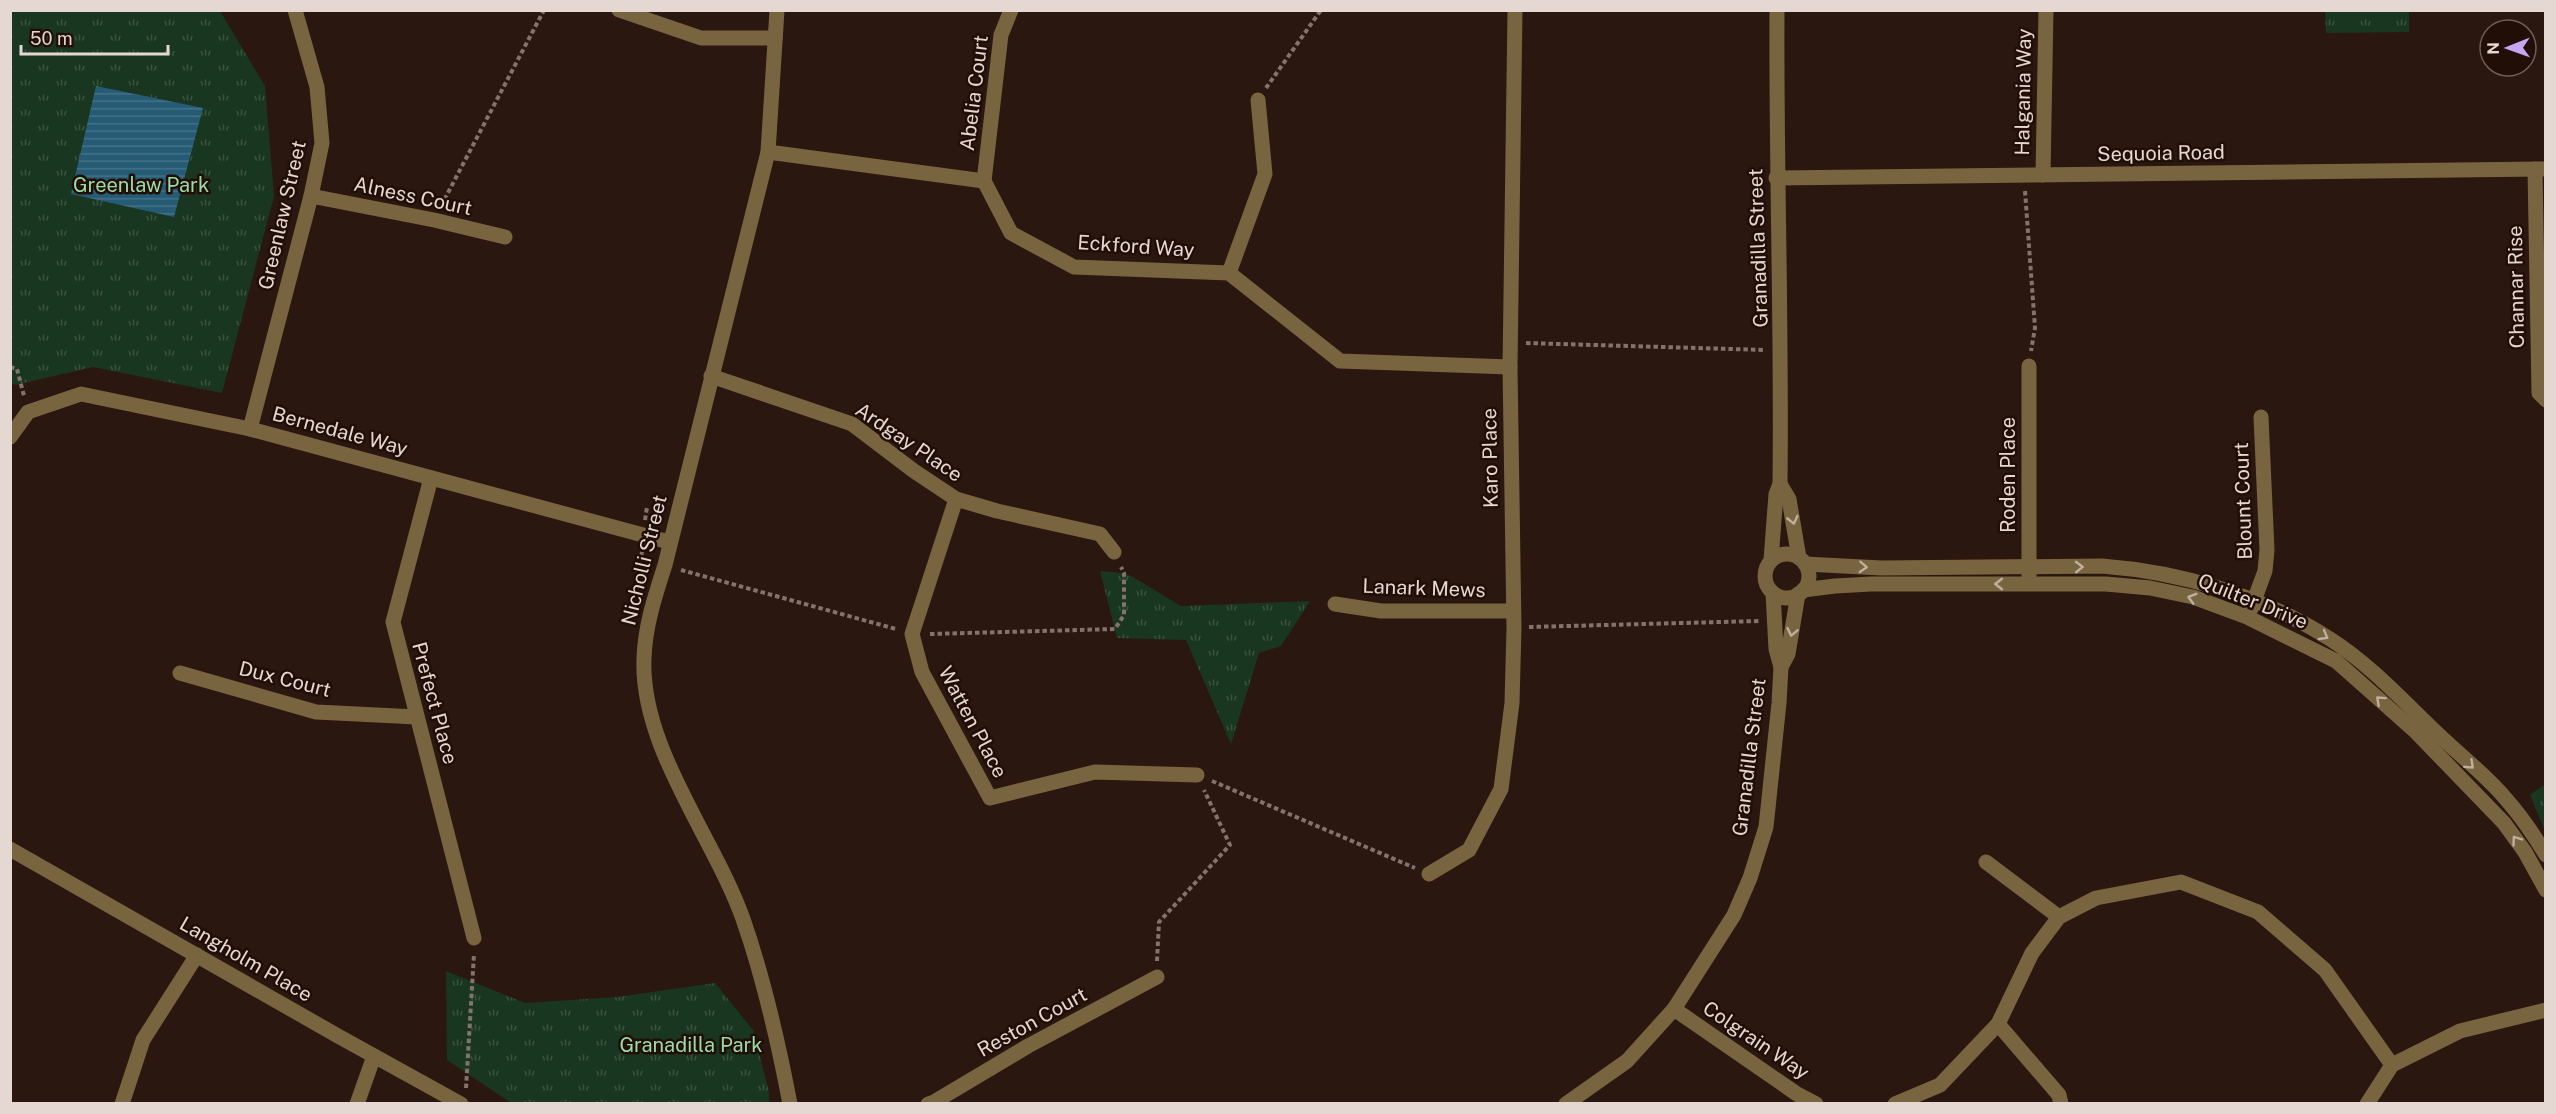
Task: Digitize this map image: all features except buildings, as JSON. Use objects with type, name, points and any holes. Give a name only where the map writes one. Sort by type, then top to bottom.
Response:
[{"type":"street","name":"Greenlaw Street","points":[[250,429],[312,196],[322,143],[317,87],[295,10]]},
{"type":"street","points":[[619,10],[701,38],[774,38]]},
{"type":"street","name":"Nicholli Street","points":[[777,10],[768,152],[665,565],[648,621],[644,660],[649,706],[663,750],[743,918],[779,1043],[790,1104]]},
{"type":"street","name":"Abelia Court","points":[[984,181],[1000,35],[1011,10]]},
{"type":"street","name":"Karo Place","points":[[1429,874],[1469,850],[1501,789],[1512,703],[1514,628],[1510,342],[1515,10]]},
{"type":"street","name":"Granadilla Street","points":[[1771,560],[1776,494],[1780,484],[1782,351],[1776,178],[1777,10]]},
{"type":"street","name":"Halgania Way","points":[[2043,175],[2046,10]]},
{"type":"street","points":[[1258,100],[1265,174],[1229,273],[1340,362],[1510,367]]},
{"type":"street","points":[[768,152],[984,181]]},
{"type":"street","name":"Sequoia Road","points":[[1776,178],[2540,169]]},
{"type":"street","name":"Channar Rise","points":[[2540,169],[2539,393],[2546,400]]},
{"type":"street","name":"Eckford Way","points":[[984,181],[1011,233],[1074,267],[1229,273]]},
{"type":"street","name":"Alness Court","points":[[312,196],[434,220],[505,237]]},
{"type":"street","name":"Roden Place","points":[[2029,366],[2030,584]]},
{"type":"street","name":"Ardgay Place","points":[[711,376],[852,424],[914,471],[956,499],[997,511],[1100,534],[1114,552]]},
{"type":"street","name":"Bernedale Way","points":[[28,412],[81,394],[250,429],[669,542]]},
{"type":"street","points":[[10,437],[28,412]]},
{"type":"street","name":"Blount Court","points":[[2247,616],[2255,601],[2265,571],[2267,550],[2261,417]]},
{"type":"street","name":"Prefect Place","points":[[430,478],[393,622],[474,938]]},
{"type":"street","name":"Granadilla Street","points":[[1780,484],[1789,499],[1802,561]]},
{"type":"street","points":[[912,634],[956,499]]},
{"type":"street","points":[[1785,554],[1802,561],[1809,577],[1801,592],[1787,598],[1773,592],[1765,579],[1765,570],[1771,560],[1785,554]]},
{"type":"street","name":"Quilter Drive","points":[[1802,561],[1882,568],[2102,566],[2131,568],[2165,575],[2255,601],[2330,639],[2362,663],[2505,798],[2546,855]]},
{"type":"street","name":"Quilter Drive","points":[[1801,592],[1871,584],[2106,584],[2150,588],[2193,597],[2247,616],[2336,661],[2379,699],[2464,780],[2504,823],[2525,852],[2546,890]]},
{"type":"street","name":"Granadilla Street","points":[[1566,1104],[1627,1061],[1674,1009],[1734,915],[1750,878],[1766,827],[1781,667],[1776,649],[1773,592]]},
{"type":"street","name":"Granadilla Street","points":[[1781,667],[1788,654],[1801,592]]},
{"type":"street","name":"Lanark Mews","points":[[1335,603],[1381,611],[1513,611]]},
{"type":"street","name":"Watten Place","points":[[912,634],[922,672],[990,798],[1095,772],[1197,775]]},
{"type":"street","name":"Dux Court","points":[[180,673],[316,711],[417,717]]},
{"type":"street","name":"Langholm Place","points":[[10,849],[374,1056],[464,1098]]},
{"type":"street","points":[[1986,862],[2059,917]]},
{"type":"street","points":[[1894,1104],[1940,1085],[1998,1024],[2032,953],[2059,917],[2096,898],[2181,882],[2258,912],[2325,970],[2392,1065]]},
{"type":"street","points":[[122,1104],[143,1040],[197,955]]},
{"type":"street","name":"Reston Court","points":[[928,1104],[1028,1046],[1156,977]]},
{"type":"street","name":"Colgrain Way","points":[[1674,1009],[1797,1094],[1816,1104]]},
{"type":"street","points":[[2367,1104],[2392,1065],[2460,1031],[2546,1010]]},
{"type":"street","points":[[1998,1024],[2059,1095],[2061,1104]]},
{"type":"street","points":[[357,1104],[374,1056]]},
{"type":"path","points":[[434,220],[544,10]]},
{"type":"path","points":[[1258,100],[1321,10]]},
{"type":"path","points":[[2024,175],[2035,328],[2029,366]]},
{"type":"path","points":[[1510,342],[1782,351]]},
{"type":"path","points":[[10,367],[17,369],[28,412]]},
{"type":"path","points":[[665,565],[912,634],[1115,628],[1124,615],[1124,573],[1114,552]]},
{"type":"path","points":[[1514,628],[1775,620]]},
{"type":"path","points":[[1197,775],[1429,874]]},
{"type":"path","points":[[1156,977],[1159,922],[1230,845],[1197,775]]},
{"type":"path","points":[[464,1098],[474,938]]},
{"type":"green space","name":"Greenlaw Park","points":[[10,11],[220,11],[265,86],[274,196],[222,393],[93,367],[15,385],[11,383]]},
{"type":"green space","points":[[2325,11],[2409,11],[2409,32],[2326,33]]},
{"type":"green space","points":[[1100,571],[1124,573],[1181,606],[1310,601],[1281,646],[1259,653],[1231,744],[1186,640],[1117,638]]},
{"type":"green space","points":[[2545,784],[2545,831],[2530,795]]},
{"type":"green space","name":"Granadilla Park","points":[[446,971],[525,1003],[617,997],[715,983],[753,1030],[769,1092],[769,1103],[511,1103],[447,1060]]},
{"type":"water","points":[[96,86],[203,108],[174,217],[71,194]]}]
